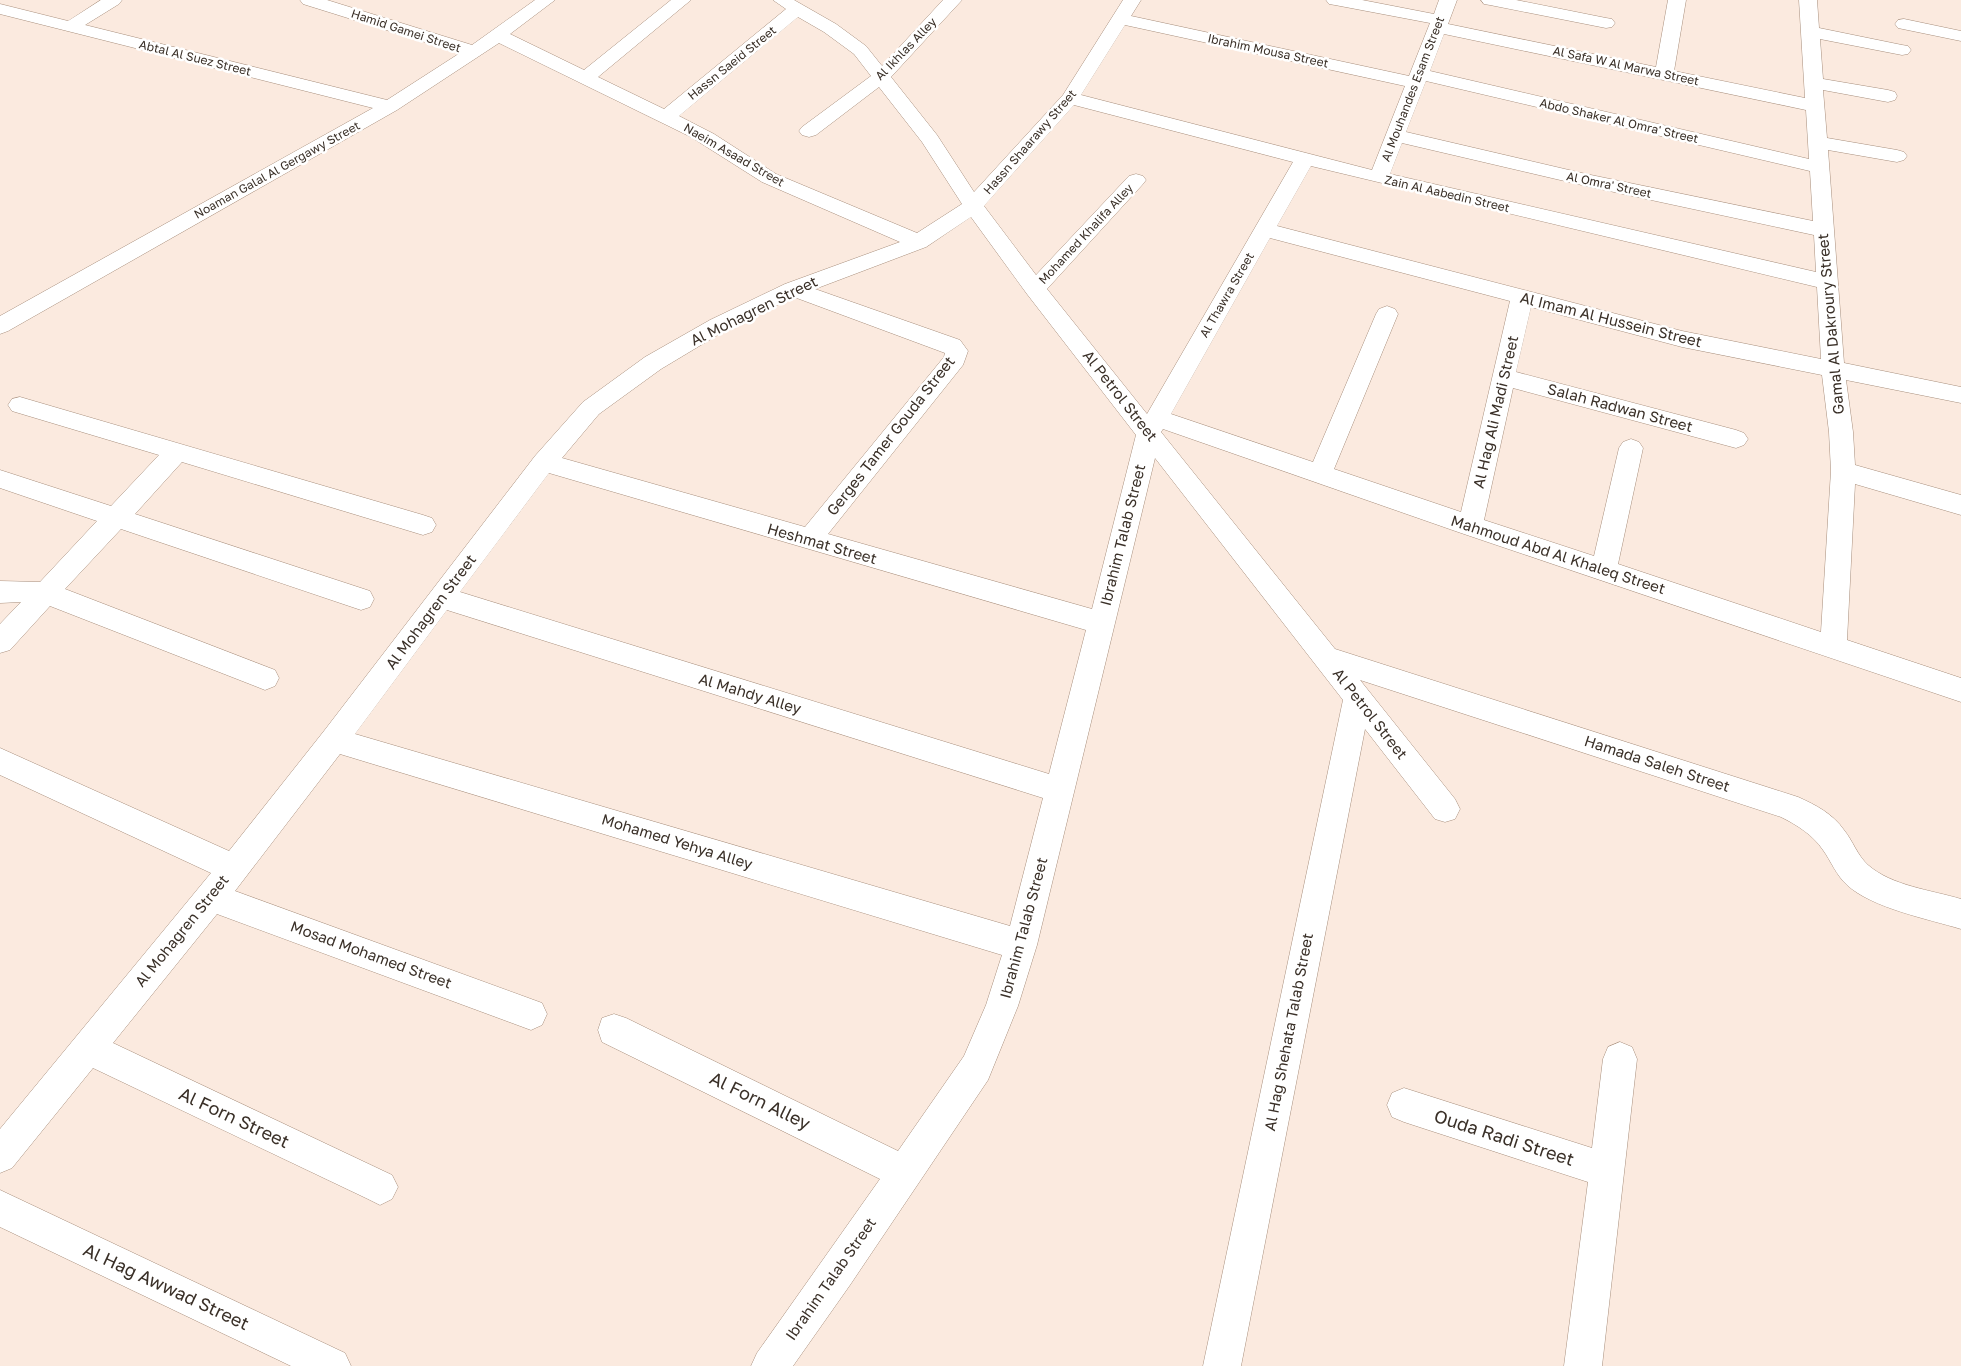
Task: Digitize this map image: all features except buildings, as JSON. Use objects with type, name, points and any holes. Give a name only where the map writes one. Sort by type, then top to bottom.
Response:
[{"type":"street","points":[[70,27],[113,0]]},
{"type":"street","name":"Hamid Gamei Street","points":[[310,0],[474,52]]},
{"type":"street","name":"Noaman Galal Al Gergawy Street","points":[[0,326],[390,106],[474,52],[546,0]]},
{"type":"street","points":[[586,78],[682,0]]},
{"type":"street","name":"Al Ikhlas Alley","points":[[809,131],[882,76],[953,0]]},
{"type":"street","name":"Hassn Shaarawy Street","points":[[973,206],[1070,98],[1132,0]]},
{"type":"street","name":"Al Safa W Al Marwa Street","points":[[1335,0],[1815,106]]},
{"type":"street","name":"Al Mouhandes Esam Street","points":[[1379,178],[1448,0]]},
{"type":"street","points":[[1490,0],[1606,23]]},
{"type":"street","points":[[1664,74],[1677,0]]},
{"type":"street","name":"Gamal Al Dakroury Street","points":[[1808,0],[1832,369],[1841,432],[1843,471],[1833,647]]},
{"type":"street","name":"Al Petrol Street","points":[[790,5],[830,28],[860,50],[882,76],[930,138],[973,206],[1035,289],[1152,425],[1356,698],[1445,809]]},
{"type":"street","name":"Hassn Saeid Street","points":[[666,117],[790,5]]},
{"type":"street","name":"Abtal Al Suez Street","points":[[3,12],[390,106]]},
{"type":"street","name":"Ibrahim Mousa Street","points":[[1121,19],[1417,79]]},
{"type":"street","points":[[1904,24],[1961,36]]},
{"type":"street","points":[[1810,32],[1902,50]]},
{"type":"street","name":"Naeim Asaad Street","points":[[497,35],[724,147],[746,164],[769,178],[920,242]]},
{"type":"street","name":"Abdo Shaker Al Omra' Street","points":[[1417,79],[1819,167]]},
{"type":"street","points":[[1814,83],[1888,96]]},
{"type":"street","name":"Zain Al Aabedin Street","points":[[1070,98],[1379,178],[1826,282]]},
{"type":"street","name":"Al Omra' Street","points":[[1396,136],[1586,180],[1823,230]]},
{"type":"street","points":[[1817,142],[1897,156]]},
{"type":"street","name":"Al Thawra Street","points":[[1152,425],[1305,159]]},
{"type":"street","name":"Mohamed Khalifa Alley","points":[[1035,289],[1136,180]]},
{"type":"street","name":"Al Mohagren Street","points":[[0,1156],[234,868],[334,740],[544,462],[591,408],[653,363],[718,325],[793,289],[920,242],[973,206]]},
{"type":"street","name":"Al Imam Al Hussein Street","points":[[1265,230],[1682,339],[1961,395]]},
{"type":"street","name":"Gerges Tamer Gouda Street","points":[[793,289],[952,346],[957,351],[955,359],[809,540]]},
{"type":"street","name":"Al Hag Ali Madi Street","points":[[1470,526],[1522,298]]},
{"type":"street","points":[[1320,474],[1387,314]]},
{"type":"street","name":"Salah Radwan Street","points":[[1504,377],[1736,439]]},
{"type":"street","points":[[20,405],[423,525]]},
{"type":"street","name":"Mahmoud Abd Al Khaleq Street","points":[[1152,425],[1320,474],[1961,690]]},
{"type":"street","name":"Ibrahim Talab Street","points":[[770,1366],[837,1272],[976,1068],[1002,1006],[1021,945],[1152,425]]},
{"type":"street","points":[[1604,570],[1631,448]]},
{"type":"street","points":[[0,642],[177,452]]},
{"type":"street","name":"Heshmat Street","points":[[544,462],[1101,623]]},
{"type":"street","points":[[1843,471],[1961,506]]},
{"type":"street","points":[[0,480],[361,599]]},
{"type":"street","points":[[0,592],[29,591],[46,593],[265,678]]},
{"type":"street","name":"Al Mahdy Alley","points":[[441,597],[1059,790]]},
{"type":"street","name":"Hamada Saleh Street","points":[[1325,657],[1788,806],[1805,814],[1821,826],[1834,840],[1850,866],[1872,885],[1961,914]]},
{"type":"street","name":"Al Hag Shehata Talab Street","points":[[1222,1366],[1356,698]]},
{"type":"street","name":"Mohamed Yehya Alley","points":[[334,740],[1021,945]]},
{"type":"street","points":[[0,761],[234,868]]},
{"type":"street","name":"Mosad Mohamed Street","points":[[211,897],[531,1014]]},
{"type":"street","name":"Al Forn Alley","points":[[614,1030],[905,1173]]},
{"type":"street","name":"Al Forn Street","points":[[88,1048],[380,1187]]},
{"type":"street","points":[[1583,1366],[1605,1170],[1620,1059]]},
{"type":"street","name":"Ouda Radi Street","points":[[1404,1105],[1605,1170]]},
{"type":"street","name":"Al Hag Awwad Street","points":[[0,1208],[332,1366]]}]
